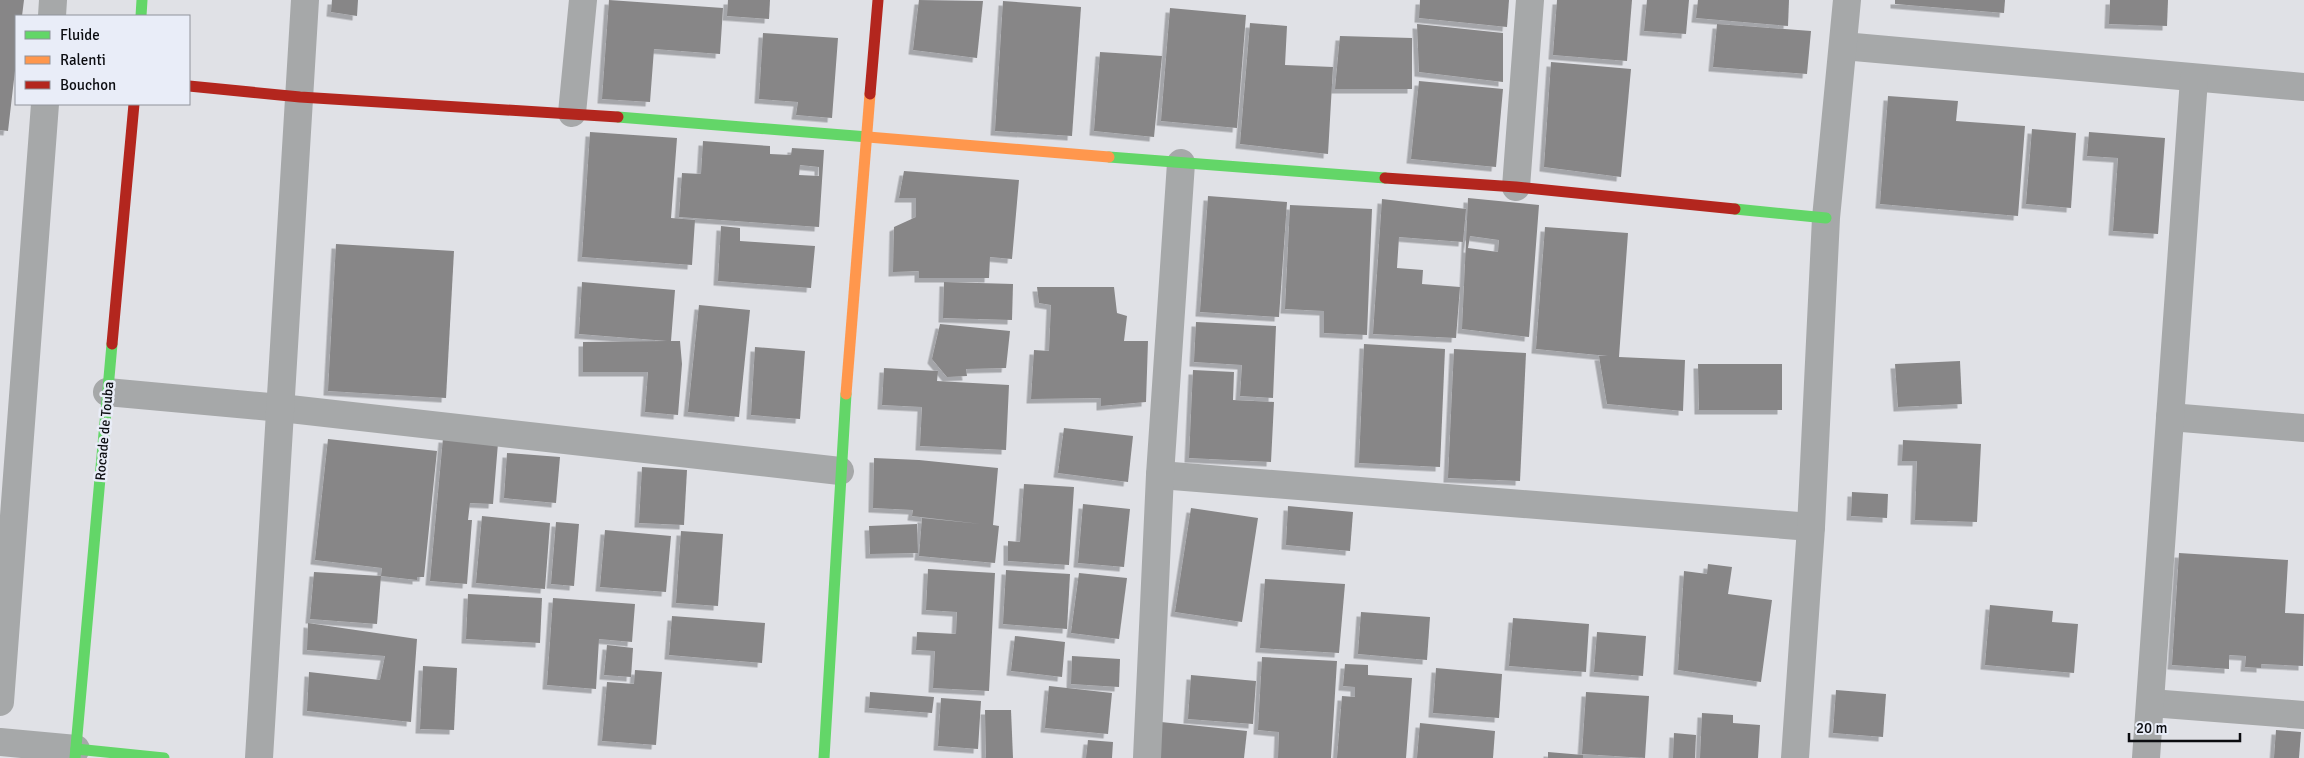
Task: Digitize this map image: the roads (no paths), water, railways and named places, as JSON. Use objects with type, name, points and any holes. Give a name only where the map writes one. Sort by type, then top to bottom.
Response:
[{"type":"street","points":[[52,15],[53,0]]},
{"type":"street","points":[[141,15],[142,0]]},
{"type":"street","points":[[259,758],[282,408],[305,0]]},
{"type":"street","points":[[572,113],[583,0]]},
{"type":"street","points":[[824,758],[840,471],[878,0]]},
{"type":"street","points":[[1516,187],[1530,0]]},
{"type":"street","points":[[1795,758],[1811,526],[1826,218],[1847,0]]},
{"type":"street","points":[[1843,46],[2194,79],[2304,87]]},
{"type":"street","points":[[2146,758],[2194,79]]},
{"type":"street","points":[[190,86],[300,97],[572,113],[1181,163],[1516,187],[1826,218]]},
{"type":"street","points":[[0,702],[45,105]]},
{"type":"street","name":"Rocade de Touba","points":[[76,754],[134,105]]},
{"type":"street","points":[[1147,758],[1160,475],[1181,163]]},
{"type":"street","points":[[107,392],[282,408],[840,471]]},
{"type":"street","points":[[2170,417],[2304,428]]},
{"type":"street","points":[[1160,475],[1811,526]]},
{"type":"street","points":[[2151,703],[2304,715]]},
{"type":"street","points":[[0,742],[76,754],[164,758]]}]
